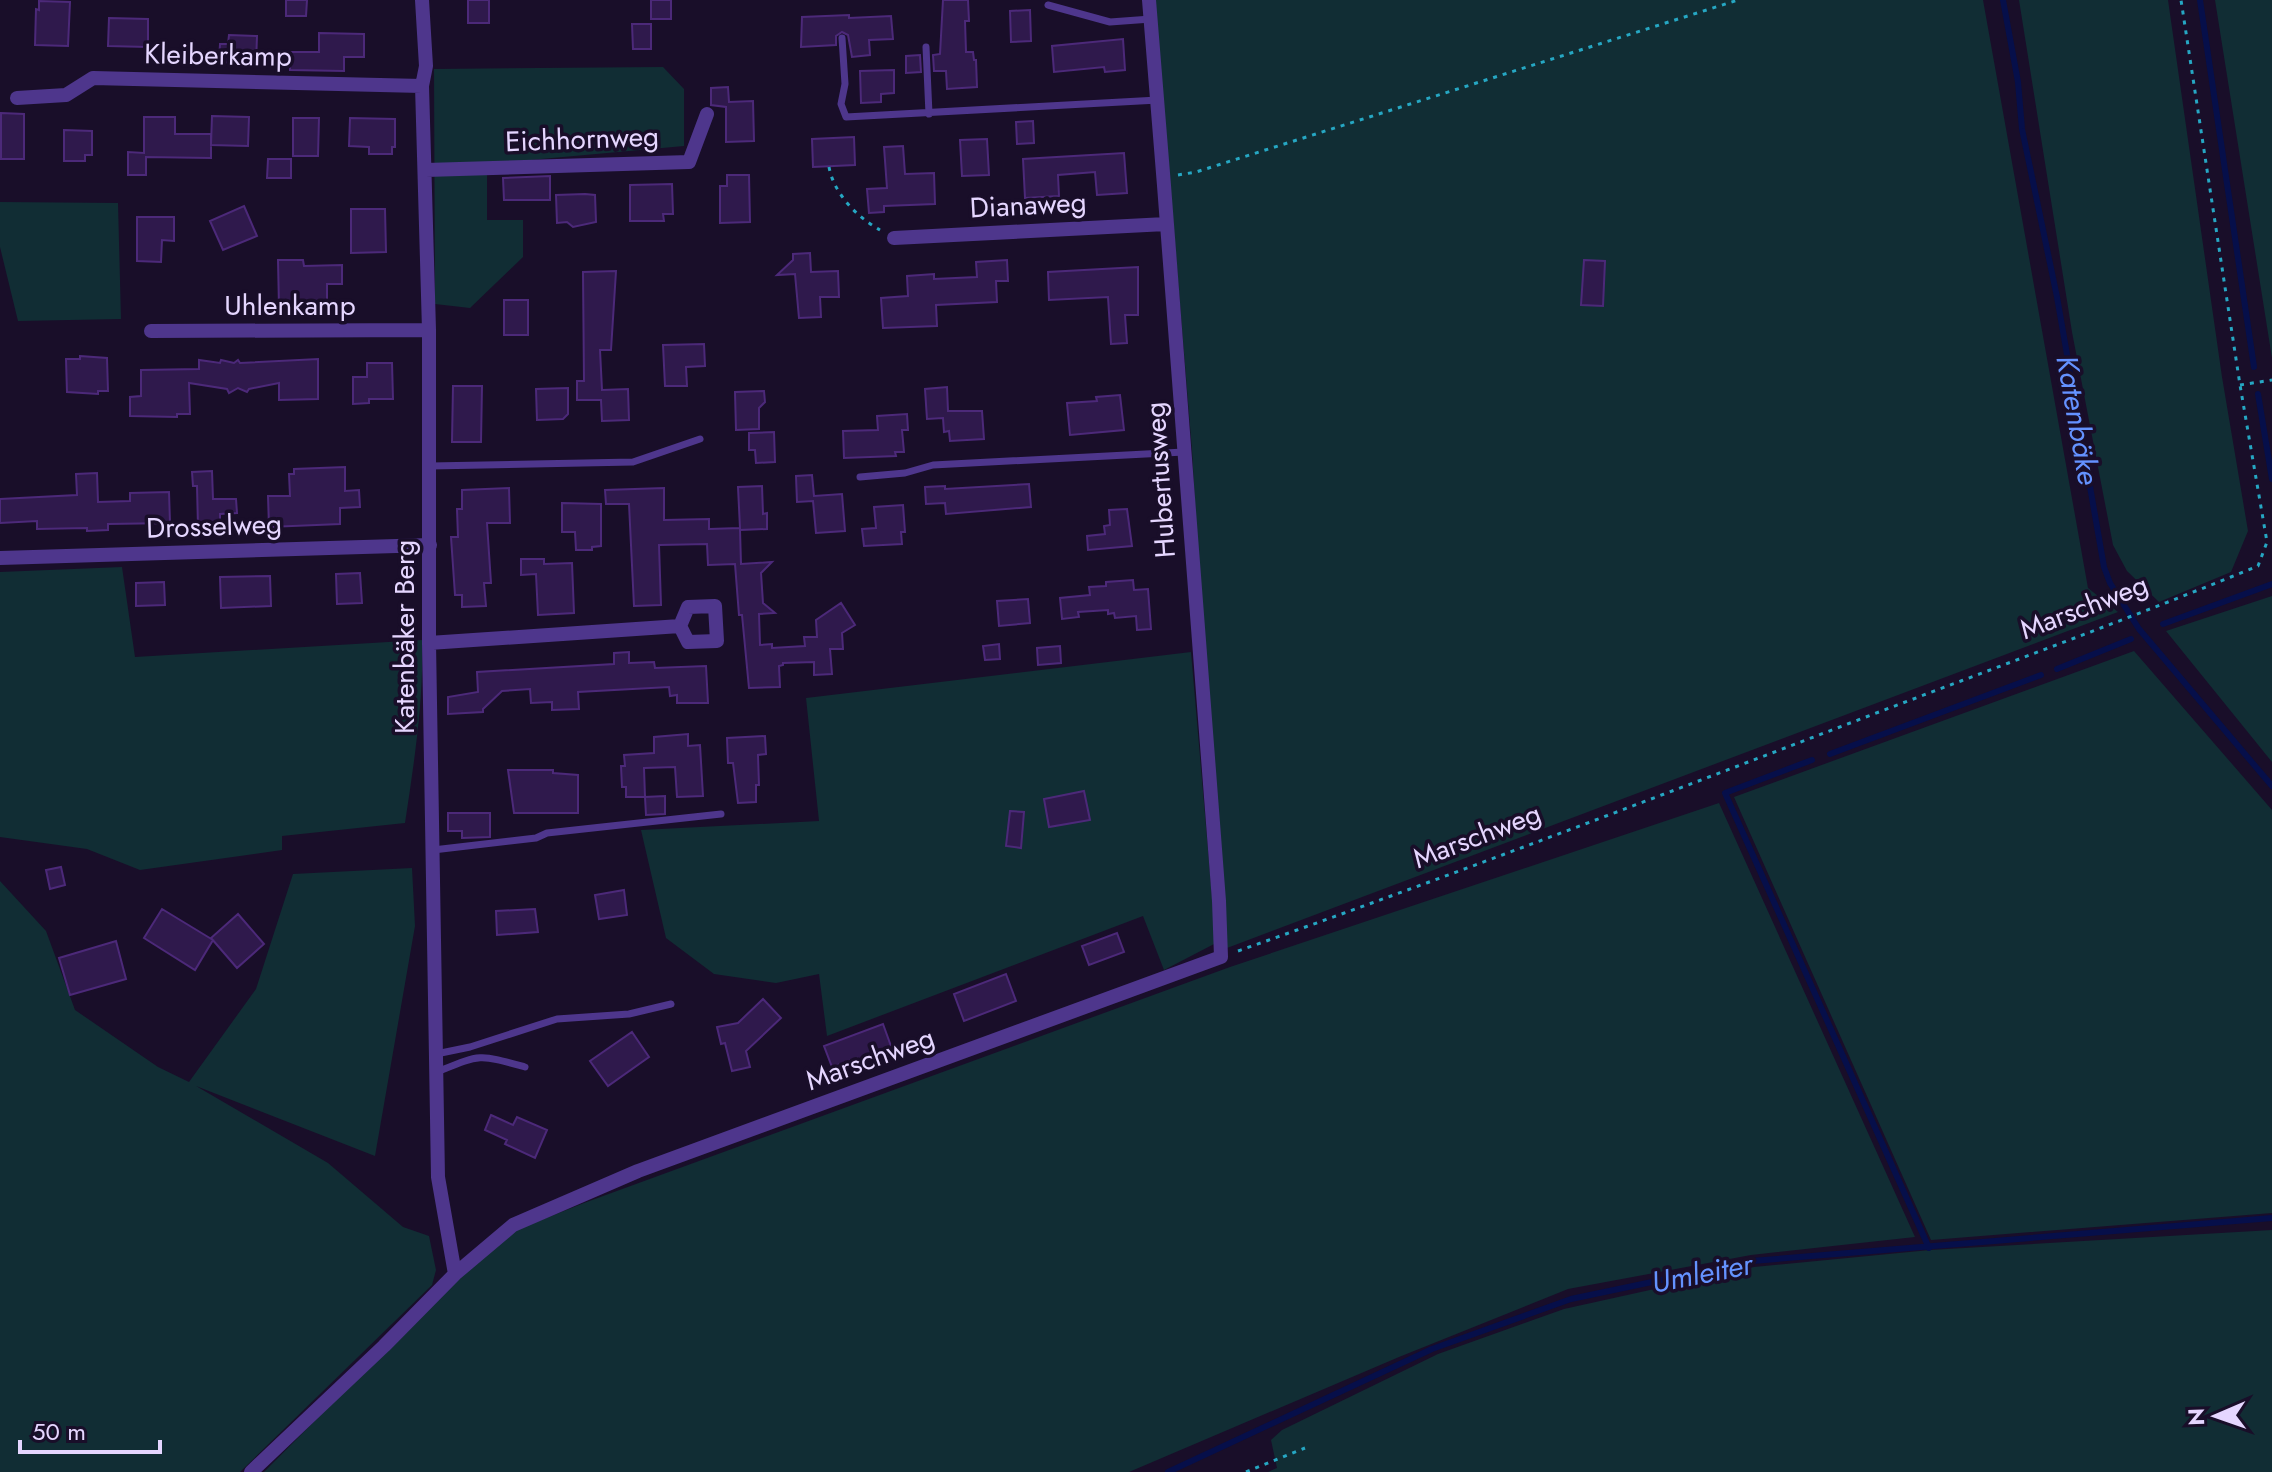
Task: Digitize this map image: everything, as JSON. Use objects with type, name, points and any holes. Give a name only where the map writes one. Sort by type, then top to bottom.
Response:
[{"type":"street","name":"Katenbäker Berg","points":[[422,0],[426,66],[422,86],[429,330],[429,643],[438,1177],[455,1274]]},
{"type":"street","name":"Hubertusweg","points":[[1149,0],[1186,452],[1191,559],[1221,957]]},
{"type":"street","name":"Kleiberkamp","points":[[17,98],[66,95],[93,78],[422,86]]},
{"type":"street","name":"Eichhornweg","points":[[426,170],[689,162],[707,114]]},
{"type":"street","name":"Dianaweg","points":[[894,238],[1166,224]]},
{"type":"street","name":"Uhlenkamp","points":[[151,331],[429,330]]},
{"type":"street","name":"Drosselweg","points":[[0,558],[430,545]]},
{"type":"street","points":[[429,643],[680,626]]},
{"type":"street","name":"Marschweg","points":[[251,1472],[455,1274],[513,1225],[638,1171],[1221,957]]},
{"type":"lane","points":[[1048,5],[1110,22],[1151,19]]},
{"type":"lane","points":[[842,38],[845,84],[841,104],[846,117],[1158,100]]},
{"type":"lane","points":[[926,47],[929,114]]},
{"type":"lane","points":[[430,466],[633,462],[700,439]]},
{"type":"lane","points":[[860,477],[905,473],[933,465],[1186,452]]},
{"type":"lane","points":[[433,850],[536,838],[547,833],[721,814]]},
{"type":"lane","points":[[436,1054],[470,1047],[557,1019],[629,1014],[671,1004]]},
{"type":"lane","points":[[437,1072],[471,1057],[485,1056],[525,1067]]},
{"type":"path","points":[[1163,177],[1196,172],[1738,0]]},
{"type":"path","name":"Marschweg","points":[[1221,957],[1403,892],[2130,619],[2258,566],[2267,542],[2181,0]]},
{"type":"path","points":[[829,167],[841,193],[860,218],[894,238]]},
{"type":"path","points":[[2240,385],[2272,380]]},
{"type":"path","points":[[1246,1472],[1305,1448]]},
{"type":"green space","points":[[1155,0],[1983,0],[2088,588],[2118,612],[1227,948],[1203,644],[1192,450]]},
{"type":"green space","points":[[2019,0],[2168,0],[2222,377],[2248,531],[2231,572],[2159,602],[2127,571],[2113,545],[2072,332]]},
{"type":"green space","points":[[2215,0],[2272,0],[2272,358]]},
{"type":"green space","points":[[663,67],[684,89],[684,146],[487,164],[487,220],[523,220],[523,257],[470,308],[435,304],[434,69]]},
{"type":"green space","points":[[0,202],[118,203],[121,319],[18,321],[0,247]]},
{"type":"green space","points":[[122,567],[135,657],[422,640],[420,708],[405,823],[282,836],[282,850],[140,870],[87,849],[0,837],[0,572]]},
{"type":"green space","points":[[2272,596],[2272,762],[2166,631]]},
{"type":"green space","points":[[2134,651],[2272,810],[2272,1213],[1931,1240],[1734,797]]},
{"type":"green space","points":[[1191,652],[1216,943],[1164,970],[1143,916],[827,1036],[819,974],[776,983],[714,974],[666,938],[641,830],[819,821],[806,698]]},
{"type":"green space","points":[[1719,803],[1915,1237],[1751,1255],[1568,1289],[1129,1472],[264,1472],[457,1278],[516,1230],[1230,967]]},
{"type":"green space","points":[[412,868],[415,926],[375,1156],[196,1086],[328,1163],[403,1227],[429,1236],[436,1270],[432,1285],[240,1472],[0,1472],[0,881],[46,931],[75,1010],[158,1067],[189,1082],[256,989],[293,874]]},
{"type":"green space","points":[[2272,1230],[2272,1472],[1268,1472],[1277,1468],[1271,1440],[1282,1430],[1438,1354],[1564,1309],[1754,1267],[1930,1250]]},
{"type":"building","points":[[286,0],[307,0],[306,16],[286,16]]},
{"type":"building","points":[[468,0],[489,0],[489,23],[468,23]]},
{"type":"building","points":[[651,0],[671,0],[671,19],[651,19]]},
{"type":"building","points":[[943,0],[968,0],[966,52],[973,52],[976,60],[977,87],[947,89],[946,71],[934,71],[933,55],[940,54]]},
{"type":"building","points":[[39,1],[70,2],[68,46],[35,45]]},
{"type":"building","points":[[1030,10],[1031,41],[1011,42],[1010,11]]},
{"type":"building","points":[[849,15],[849,18],[891,16],[893,39],[869,40],[870,55],[852,57],[848,35],[842,32],[836,36],[836,45],[801,47],[802,17]]},
{"type":"building","points":[[109,18],[148,19],[148,47],[108,46]]},
{"type":"building","points":[[632,24],[651,24],[651,49],[633,49]]},
{"type":"building","points":[[319,33],[364,34],[364,57],[344,57],[344,71],[290,70],[290,52],[319,52]]},
{"type":"building","points":[[229,35],[257,36],[256,64],[219,62],[220,44],[228,44]]},
{"type":"building","points":[[1123,39],[1125,70],[1105,72],[1104,67],[1054,72],[1052,46]]},
{"type":"building","points":[[920,55],[921,72],[906,73],[906,56]]},
{"type":"building","points":[[894,70],[894,93],[881,94],[881,102],[861,103],[860,71]]},
{"type":"building","points":[[728,87],[729,102],[753,101],[754,141],[726,142],[726,107],[711,105],[711,88]]},
{"type":"building","points":[[1,113],[24,114],[24,159],[1,159]]},
{"type":"building","points":[[212,116],[249,117],[248,146],[211,145]]},
{"type":"building","points":[[144,117],[175,117],[175,134],[211,134],[211,158],[146,157],[146,175],[128,175],[128,152],[144,153]]},
{"type":"building","points":[[293,118],[319,118],[318,156],[293,156]]},
{"type":"building","points":[[350,118],[395,119],[392,154],[369,154],[369,147],[349,146]]},
{"type":"building","points":[[1033,121],[1034,143],[1017,144],[1016,122]]},
{"type":"building","points":[[64,130],[92,131],[92,155],[85,155],[85,161],[64,161]]},
{"type":"building","points":[[854,137],[855,165],[813,167],[812,139]]},
{"type":"building","points":[[987,139],[989,175],[962,176],[960,140]]},
{"type":"building","points":[[903,146],[905,174],[934,173],[935,204],[884,206],[884,212],[869,213],[867,189],[887,188],[884,147]]},
{"type":"building","points":[[1124,153],[1127,193],[1097,195],[1095,172],[1058,175],[1059,196],[1025,198],[1023,159]]},
{"type":"building","points":[[268,159],[291,159],[291,178],[267,178]]},
{"type":"building","points":[[727,175],[749,175],[750,222],[720,223],[720,186],[727,186]]},
{"type":"building","points":[[550,176],[550,200],[504,200],[503,178]]},
{"type":"building","points":[[672,184],[673,214],[663,214],[664,221],[630,221],[630,185]]},
{"type":"building","points":[[556,195],[595,195],[596,222],[573,227],[567,222],[557,223]]},
{"type":"building","points":[[244,206],[257,236],[223,250],[210,221]]},
{"type":"building","points":[[351,209],[385,209],[386,252],[351,253]]},
{"type":"building","points":[[137,217],[174,217],[174,241],[162,240],[161,262],[137,261]]},
{"type":"building","points":[[810,253],[811,272],[838,271],[839,297],[820,297],[821,317],[799,318],[795,274],[777,275],[793,260],[793,254]]},
{"type":"building","points":[[278,260],[303,260],[304,266],[342,265],[342,284],[327,284],[327,304],[279,307]]},
{"type":"building","points":[[1007,260],[1008,281],[996,281],[997,302],[936,305],[937,326],[883,328],[881,298],[908,296],[907,276],[934,274],[934,279],[977,277],[976,262]]},
{"type":"building","points":[[1584,260],[1605,261],[1603,306],[1581,305]]},
{"type":"building","points":[[1138,267],[1138,315],[1125,315],[1127,343],[1111,344],[1108,297],[1049,300],[1048,272]]},
{"type":"building","points":[[616,271],[611,350],[600,350],[602,390],[628,389],[629,420],[602,421],[601,400],[577,400],[577,381],[584,381],[583,272]]},
{"type":"building","points":[[504,300],[528,300],[528,335],[504,335]]},
{"type":"building","points":[[704,344],[705,366],[686,367],[687,386],[665,386],[663,345]]},
{"type":"building","points":[[80,356],[107,358],[108,391],[98,391],[98,394],[67,392],[66,359],[80,359]]},
{"type":"building","points":[[318,359],[318,399],[279,400],[279,383],[247,392],[238,388],[229,393],[227,389],[189,383],[190,414],[177,414],[177,417],[130,416],[130,397],[141,396],[141,370],[199,369],[199,360],[234,363],[238,360],[240,363]]},
{"type":"building","points":[[367,363],[392,363],[393,399],[369,399],[369,403],[353,404],[353,377],[367,377]]},
{"type":"building","points":[[453,386],[482,386],[481,442],[452,442]]},
{"type":"building","points":[[947,387],[948,411],[982,411],[984,439],[950,441],[949,431],[944,432],[943,418],[927,419],[925,389]]},
{"type":"building","points":[[568,388],[568,414],[563,419],[537,420],[536,389]]},
{"type":"building","points":[[764,391],[765,402],[759,408],[759,429],[736,430],[735,392]]},
{"type":"building","points":[[1120,395],[1124,430],[1070,435],[1067,403],[1097,401],[1096,397]]},
{"type":"building","points":[[907,414],[908,430],[902,430],[904,452],[895,452],[896,456],[844,458],[843,431],[878,430],[877,416]]},
{"type":"building","points":[[774,432],[775,462],[756,463],[755,450],[749,450],[749,433]]},
{"type":"building","points":[[345,467],[345,491],[359,490],[360,507],[340,508],[340,524],[269,527],[268,496],[290,496],[289,474],[294,474],[294,469]]},
{"type":"building","points":[[212,471],[213,499],[236,499],[237,513],[220,514],[220,526],[198,527],[197,486],[193,486],[192,472]]},
{"type":"building","points":[[97,473],[98,502],[130,501],[130,493],[169,492],[170,523],[108,524],[108,530],[87,531],[87,528],[37,529],[37,521],[0,523],[0,499],[77,495],[76,474]]},
{"type":"building","points":[[812,475],[814,496],[842,494],[845,531],[816,533],[813,501],[797,502],[796,476]]},
{"type":"building","points":[[1029,484],[1031,507],[946,514],[945,503],[926,504],[925,487],[945,486],[945,489]]},
{"type":"building","points":[[762,486],[767,529],[740,530],[741,564],[772,562],[761,573],[763,603],[775,613],[759,614],[760,645],[772,644],[772,648],[805,646],[804,637],[817,637],[816,620],[841,603],[855,625],[842,633],[843,649],[830,649],[832,674],[814,675],[814,662],[783,663],[779,666],[780,687],[749,688],[735,564],[708,565],[707,544],[659,545],[661,605],[634,606],[629,504],[606,504],[605,490],[664,488],[664,520],[709,519],[709,529],[740,528],[738,487]]},
{"type":"building","points":[[509,488],[510,523],[487,523],[491,583],[484,583],[486,606],[462,607],[462,595],[455,595],[451,537],[458,537],[457,509],[462,509],[462,490]]},
{"type":"building","points":[[562,503],[601,504],[601,546],[592,547],[592,550],[576,550],[575,532],[562,532]]},
{"type":"building","points":[[903,505],[905,532],[901,532],[902,544],[864,546],[862,529],[876,528],[874,507]]},
{"type":"building","points":[[1127,509],[1132,546],[1088,550],[1087,536],[1105,534],[1104,526],[1110,525],[1109,510]]},
{"type":"building","points":[[521,559],[544,559],[544,564],[572,563],[574,613],[538,615],[536,574],[521,575]]},
{"type":"building","points":[[360,573],[362,603],[337,604],[336,574]]},
{"type":"building","points":[[270,576],[271,606],[221,608],[220,577]]},
{"type":"building","points":[[1133,580],[1134,590],[1148,589],[1151,629],[1137,630],[1136,616],[1115,618],[1114,613],[1108,614],[1108,610],[1078,612],[1079,617],[1062,619],[1060,598],[1090,595],[1089,587],[1106,586],[1106,582]]},
{"type":"building","points":[[164,582],[165,605],[136,606],[136,583]]},
{"type":"building","points":[[1028,599],[1030,623],[999,626],[997,601]]},
{"type":"building","points":[[999,644],[1000,659],[985,660],[983,646]]},
{"type":"building","points":[[1060,646],[1061,663],[1038,665],[1037,648]]},
{"type":"building","points":[[629,652],[629,663],[654,662],[655,668],[706,666],[708,703],[677,703],[677,695],[670,696],[669,687],[578,692],[579,709],[552,710],[552,702],[531,703],[530,689],[502,691],[483,712],[448,714],[448,697],[478,692],[477,672],[614,664],[614,653]]},
{"type":"building","points":[[688,734],[688,746],[700,745],[703,796],[677,797],[675,767],[644,768],[645,797],[626,797],[621,766],[625,766],[624,755],[654,753],[654,737]]},
{"type":"building","points":[[765,736],[766,754],[758,755],[756,802],[738,803],[733,763],[728,763],[727,738]]},
{"type":"building","points":[[508,770],[553,770],[553,773],[578,775],[578,813],[514,813]]},
{"type":"building","points":[[1084,791],[1090,820],[1049,827],[1044,799]]},
{"type":"building","points":[[665,796],[665,814],[646,815],[645,797]]},
{"type":"building","points":[[1010,811],[1024,812],[1021,848],[1006,846]]},
{"type":"building","points":[[448,813],[490,813],[490,837],[462,838],[462,831],[448,831]]},
{"type":"building","points":[[61,867],[65,885],[50,889],[46,870]]},
{"type":"building","points":[[624,890],[627,915],[599,919],[595,895]]},
{"type":"building","points":[[162,909],[213,940],[195,970],[144,938]]},
{"type":"building","points":[[535,909],[538,932],[497,935],[496,911]]},
{"type":"building","points":[[238,914],[264,944],[237,968],[211,938]]},
{"type":"building","points":[[1117,933],[1124,952],[1089,965],[1082,946]]},
{"type":"building","points":[[116,941],[126,979],[70,995],[59,958]]},
{"type":"building","points":[[1006,974],[1016,1001],[964,1021],[954,994]]},
{"type":"building","points":[[763,999],[781,1018],[746,1051],[750,1067],[732,1071],[725,1043],[721,1044],[717,1027],[738,1023]]},
{"type":"building","points":[[883,1024],[892,1049],[832,1067],[824,1046]]},
{"type":"building","points":[[632,1032],[649,1057],[608,1086],[590,1061]]},
{"type":"building","points":[[491,1115],[513,1125],[517,1117],[547,1130],[535,1158],[505,1144],[507,1140],[485,1130]]},
{"type":"waterway","name":"Katenbäke","points":[[2003,0],[2018,82],[2022,129],[2057,297],[2104,567],[2110,583],[2139,629],[2272,786]]},
{"type":"waterway","points":[[2200,0],[2254,367]]},
{"type":"waterway","points":[[2258,394],[2272,479]]},
{"type":"waterway","points":[[2163,624],[2272,584]]},
{"type":"waterway","points":[[2057,669],[2131,639]]},
{"type":"waterway","points":[[1830,754],[2041,675]]},
{"type":"waterway","points":[[1812,760],[1725,793],[1929,1248]]},
{"type":"waterway","name":"Umleiter","points":[[1168,1472],[1432,1349],[1571,1299],[1752,1261],[2272,1218]]}]
